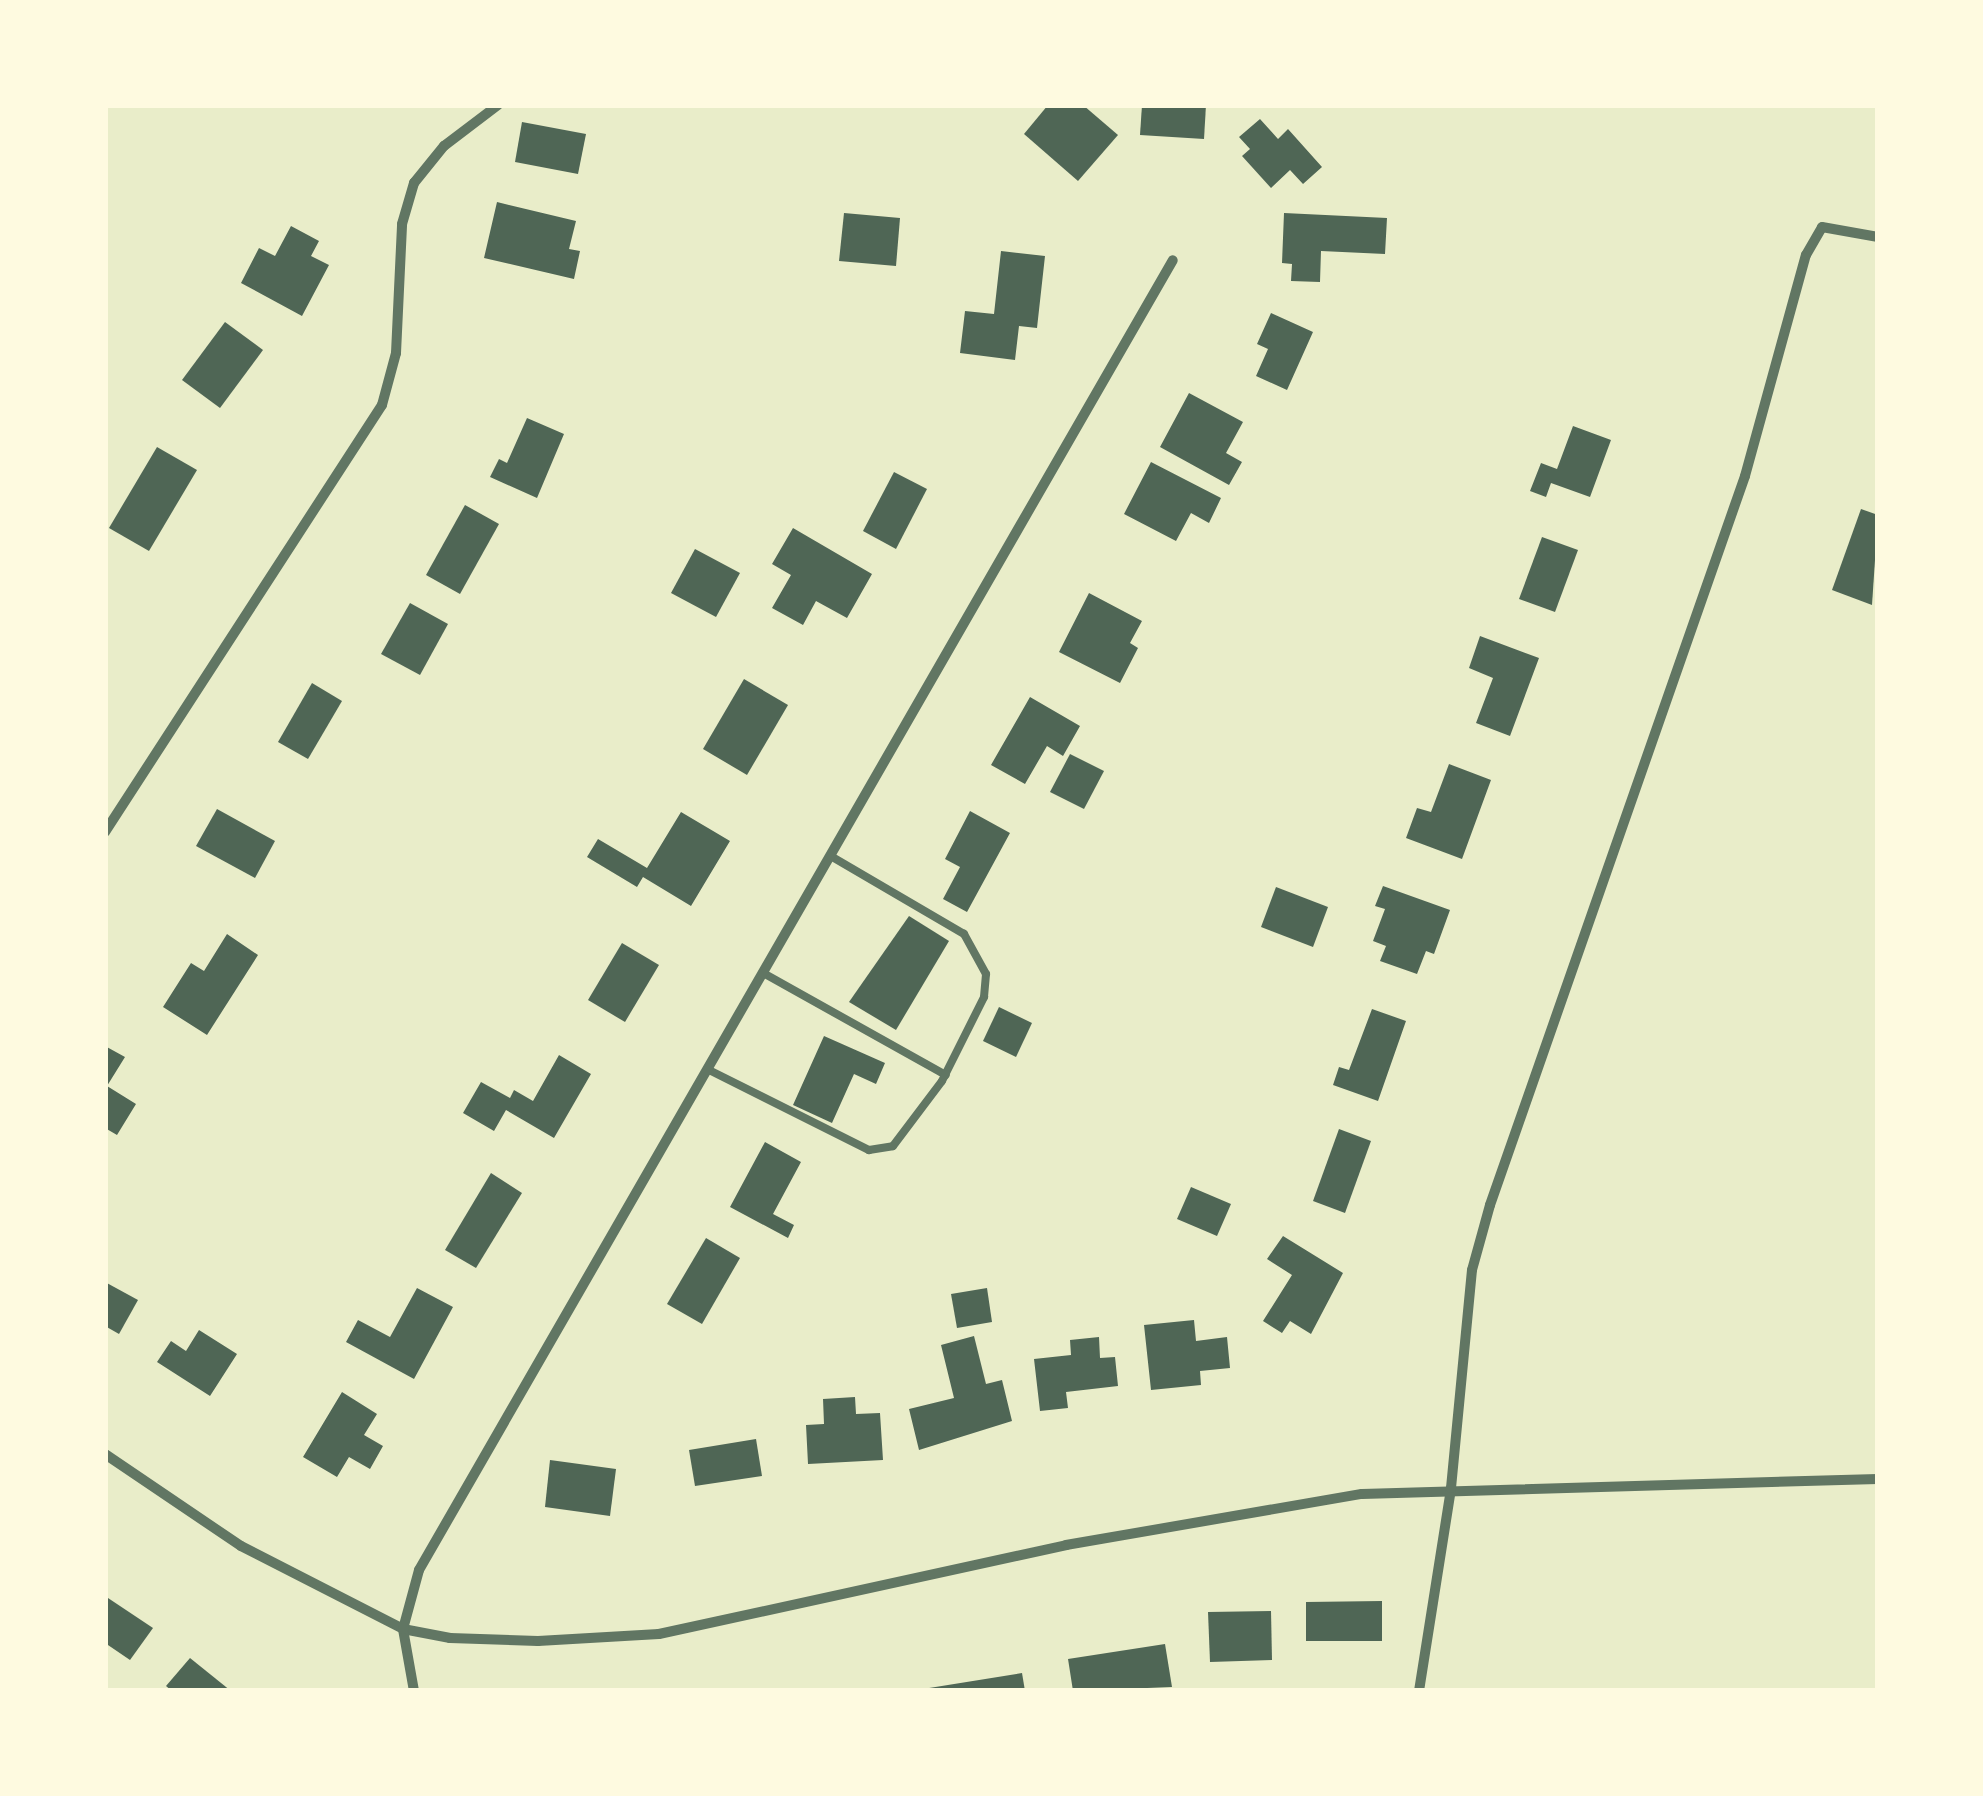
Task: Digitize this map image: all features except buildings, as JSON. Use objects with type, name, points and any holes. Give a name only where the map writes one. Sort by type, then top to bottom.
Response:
[{"type":"street","points":[[105,832],[382,405],[396,354],[402,224],[414,183],[444,146],[498,105]]},
{"type":"street","points":[[1419,1691],[1450,1488],[1472,1270],[1490,1205],[1745,476],[1806,255],[1822,228],[1878,237]]},
{"type":"street","points":[[414,1691],[403,1629],[419,1570],[1173,260]]},
{"type":"street","points":[[105,1454],[241,1546],[403,1629],[538,1641],[659,1634],[1261,1507],[1450,1488],[1878,1479]]},
{"type":"lane","points":[[709,1070],[869,1150],[894,1146],[946,1075],[984,997],[986,974],[964,934],[832,857]]},
{"type":"lane","points":[[765,974],[946,1075]]}]
